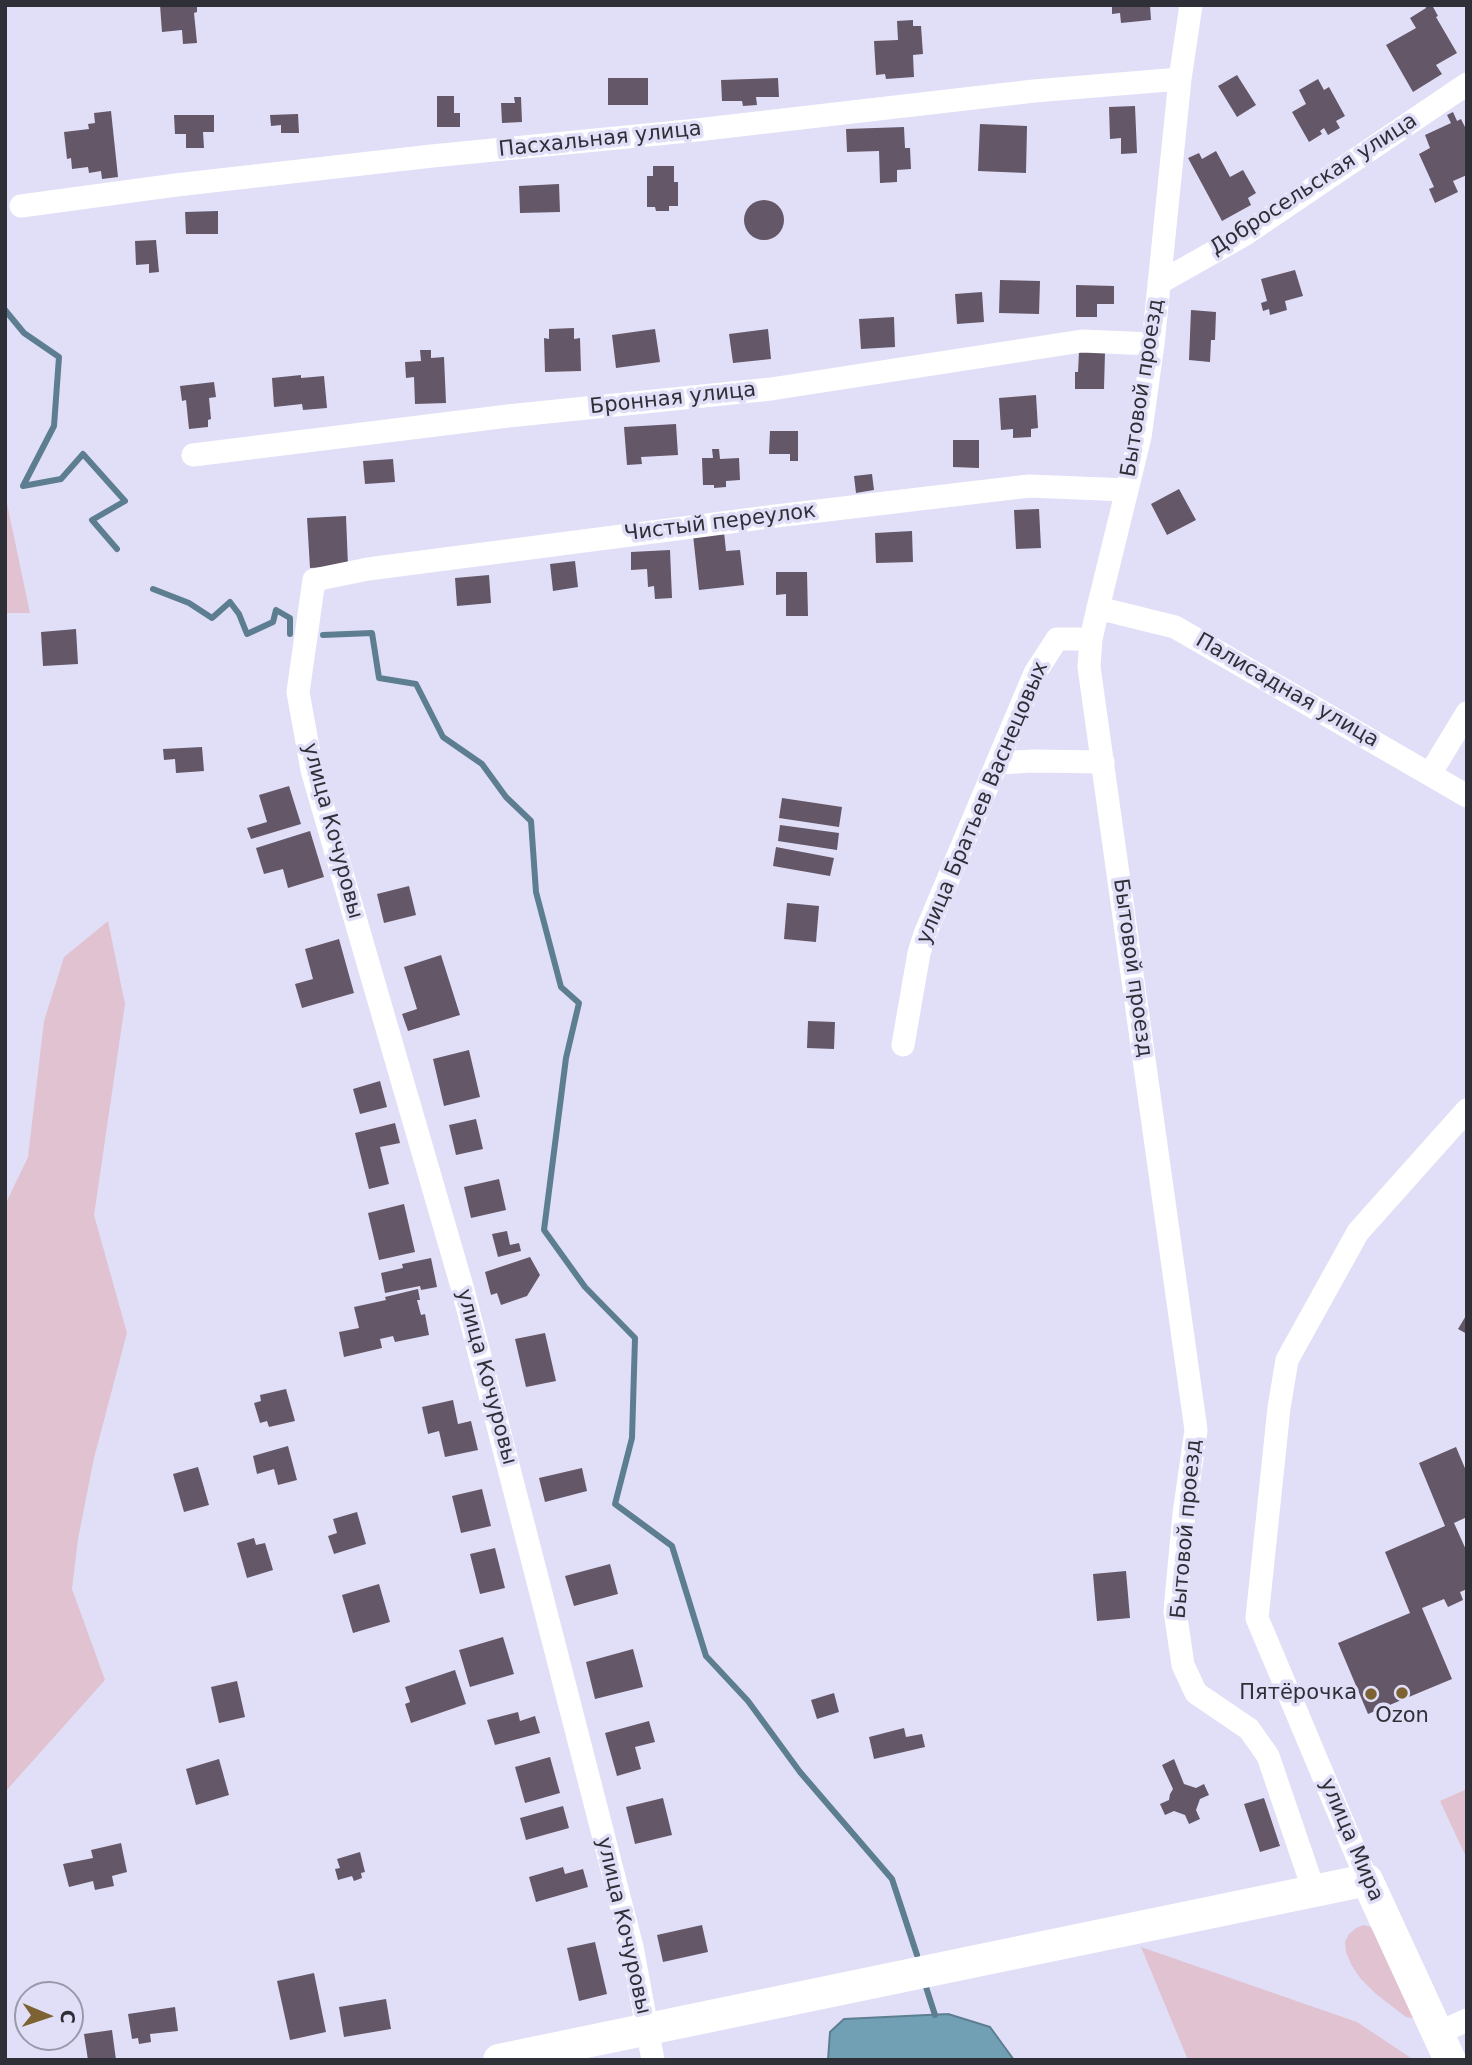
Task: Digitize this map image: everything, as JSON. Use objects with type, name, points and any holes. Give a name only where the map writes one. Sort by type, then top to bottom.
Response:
[{"type":"street","name":"Бытовой проезд","points":[[1191,5],[1180,79],[1153,344],[1140,437],[1091,639],[1089,667],[1196,1430],[1184,1514],[1175,1611],[1183,1665],[1196,1693],[1249,1729],[1268,1756],[1314,1891]]},
{"type":"street","name":"Пасхальная улица","points":[[21,206],[176,185],[432,156],[688,131],[1034,91],[1180,79]]},
{"type":"street","name":"Добросельская улица","points":[[1159,283],[1244,235],[1467,84]]},
{"type":"street","name":"Бронная улица","points":[[193,455],[508,416],[771,389],[1082,341],[1153,344]]},
{"type":"street","name":"Чистый переулок","points":[[314,580],[395,565],[1029,486],[1127,490]]},
{"type":"street","name":"улица Кочуровы","points":[[314,580],[298,692],[312,769],[473,1329],[632,1947],[646,2029],[499,2060]]},
{"type":"street","name":"Палисадная улица","points":[[1098,608],[1175,627],[1467,796]]},
{"type":"street","name":"улица Братьев Васнецовых","points":[[903,1045],[919,953],[1035,673],[1057,639],[1091,639]]},
{"type":"street","points":[[1430,774],[1467,713]]},
{"type":"street","points":[[998,763],[1103,762]]},
{"type":"street","name":"улица Мира","points":[[1444,2046],[1367,1880],[1256,1618],[1279,1408],[1287,1360],[1358,1232],[1467,1110]]},
{"type":"street","points":[[653,2060],[646,2029],[1367,1880]]},
{"type":"street","points":[[1444,2046],[1467,2020]]},
{"type":"shaded area","points":[[5,494],[30,613],[5,613]]},
{"type":"shaded area","points":[[108,921],[125,1004],[94,1215],[127,1333],[94,1458],[78,1539],[72,1589],[105,1680],[5,1792],[5,1205],[28,1157],[44,1021],[64,957]]},
{"type":"shaded area","points":[[1467,1789],[1467,1859],[1440,1801]]},
{"type":"shaded area","points":[[1364,1925],[1374,1928],[1417,2016],[1406,2017],[1376,1994],[1352,1966],[1345,1942],[1349,1934]]},
{"type":"shaded area","points":[[1141,1947],[1357,2022],[1414,2060],[1188,2060]]},
{"type":"water","points":[[948,2014],[990,2027],[1014,2060],[828,2060],[830,2032],[844,2019]]},
{"type":"building","points":[[160,5],[197,7],[197,12],[194,13],[197,43],[183,44],[182,30],[162,32]]},
{"type":"building","points":[[1112,5],[1150,5],[1151,20],[1121,23],[1120,13],[1112,14]]},
{"type":"building","points":[[1425,5],[1432,5],[1457,53],[1436,65],[1442,74],[1413,92],[1386,45],[1416,28],[1410,18],[1426,8]]},
{"type":"building","points":[[913,20],[913,26],[921,26],[923,54],[913,55],[914,77],[886,79],[885,74],[876,75],[874,41],[898,40],[897,21]]},
{"type":"building","points":[[1237,75],[1256,105],[1237,117],[1218,86]]},
{"type":"building","points":[[608,78],[648,78],[648,105],[608,105]]},
{"type":"building","points":[[778,78],[779,97],[756,97],[757,105],[743,106],[742,101],[722,101],[721,80]]},
{"type":"building","points":[[1318,79],[1324,90],[1329,87],[1345,116],[1336,121],[1340,128],[1328,135],[1324,128],[1320,131],[1322,134],[1309,142],[1292,112],[1306,104],[1299,90]]},
{"type":"building","points":[[437,96],[454,96],[454,113],[460,113],[460,127],[437,127]]},
{"type":"building","points":[[514,97],[521,97],[522,122],[502,123],[501,103],[515,103]]},
{"type":"building","points":[[1135,106],[1137,153],[1121,154],[1121,138],[1110,139],[1109,107]]},
{"type":"building","points":[[111,111],[118,177],[102,179],[101,171],[89,173],[88,167],[72,169],[71,158],[67,159],[64,132],[89,129],[88,124],[95,123],[94,113]]},
{"type":"building","points":[[1453,112],[1457,121],[1461,119],[1467,131],[1467,175],[1453,181],[1458,192],[1435,203],[1429,189],[1434,187],[1419,154],[1430,148],[1425,135],[1451,123],[1447,115]]},
{"type":"building","points":[[298,114],[299,133],[281,133],[281,125],[271,126],[270,115]]},
{"type":"building","points":[[174,115],[214,115],[214,132],[203,132],[204,148],[186,148],[186,134],[175,134]]},
{"type":"building","points":[[980,124],[1027,126],[1026,173],[978,171]]},
{"type":"building","points":[[904,127],[905,148],[910,148],[911,169],[897,170],[897,182],[880,183],[879,151],[847,152],[846,129]]},
{"type":"building","points":[[1216,151],[1230,177],[1243,170],[1256,193],[1248,198],[1251,205],[1222,221],[1188,158],[1199,153],[1202,159]]},
{"type":"building","points":[[653,166],[674,166],[674,182],[678,182],[678,206],[669,206],[669,211],[656,211],[655,207],[647,207],[647,176],[653,176]]},
{"type":"building","points":[[559,184],[560,212],[520,213],[519,186]]},
{"type":"building","points":[[764,200],[778,206],[784,220],[778,234],[764,240],[750,234],[744,220],[750,206]]},
{"type":"building","points":[[218,211],[218,234],[186,234],[185,212]]},
{"type":"building","points":[[156,240],[159,272],[149,273],[149,264],[136,265],[135,241]]},
{"type":"building","points":[[1295,270],[1303,296],[1285,301],[1287,310],[1270,315],[1269,309],[1263,311],[1261,303],[1267,301],[1261,279]]},
{"type":"building","points":[[1000,280],[1040,281],[1039,314],[999,313]]},
{"type":"building","points":[[1076,285],[1114,286],[1114,304],[1097,304],[1097,317],[1076,317]]},
{"type":"building","points":[[982,292],[984,322],[957,324],[955,294]]},
{"type":"building","points":[[1191,310],[1216,312],[1215,340],[1211,340],[1210,362],[1189,360]]},
{"type":"building","points":[[894,317],[895,347],[861,349],[859,319]]},
{"type":"building","points":[[574,328],[574,339],[580,338],[581,371],[545,372],[544,338],[549,339],[549,329]]},
{"type":"building","points":[[655,329],[660,362],[616,368],[612,335]]},
{"type":"building","points":[[768,329],[771,359],[733,363],[729,334]]},
{"type":"building","points":[[420,350],[431,350],[431,358],[444,357],[446,403],[415,404],[414,377],[406,378],[405,362],[421,361]]},
{"type":"building","points":[[1079,352],[1105,352],[1104,389],[1075,389]]},
{"type":"building","points":[[301,375],[301,378],[324,376],[327,408],[303,410],[302,404],[274,407],[272,378]]},
{"type":"building","points":[[214,382],[216,397],[209,398],[211,419],[208,420],[208,427],[189,429],[186,400],[182,401],[180,386]]},
{"type":"building","points":[[1036,395],[1038,428],[1031,429],[1031,437],[1013,438],[1013,429],[1001,430],[999,398]]},
{"type":"building","points":[[676,424],[678,455],[641,457],[642,464],[627,465],[624,427]]},
{"type":"building","points":[[770,431],[798,431],[798,461],[790,461],[790,454],[769,454]]},
{"type":"building","points":[[953,440],[979,440],[979,468],[953,467]]},
{"type":"building","points":[[712,449],[719,449],[720,459],[739,458],[740,480],[726,481],[726,487],[703,485],[702,458],[713,458]]},
{"type":"building","points":[[393,459],[395,482],[365,484],[363,461]]},
{"type":"building","points":[[872,474],[874,490],[856,493],[854,476]]},
{"type":"building","points":[[1179,489],[1196,520],[1167,535],[1151,504]]},
{"type":"building","points":[[1039,509],[1041,548],[1016,549],[1014,510]]},
{"type":"building","points":[[346,516],[348,566],[310,568],[307,518]]},
{"type":"building","points":[[912,531],[913,562],[876,563],[875,533]]},
{"type":"building","points":[[724,532],[726,551],[740,550],[744,585],[699,590],[693,535]]},
{"type":"building","points":[[670,550],[672,598],[655,599],[654,586],[648,587],[647,569],[631,570],[631,552]]},
{"type":"building","points":[[575,561],[578,587],[553,591],[550,564]]},
{"type":"building","points":[[776,572],[807,572],[808,616],[786,616],[786,594],[776,595]]},
{"type":"building","points":[[489,575],[491,603],[457,606],[455,578]]},
{"type":"building","points":[[76,629],[78,664],[43,666],[41,632]]},
{"type":"building","points":[[202,747],[204,771],[176,773],[175,759],[164,760],[163,749]]},
{"type":"building","points":[[289,786],[301,824],[251,839],[247,828],[267,822],[259,795]]},
{"type":"building","points":[[782,798],[842,807],[839,827],[779,818]]},
{"type":"building","points":[[780,825],[839,833],[837,850],[778,841]]},
{"type":"building","points":[[310,831],[324,877],[288,888],[283,869],[264,874],[256,848]]},
{"type":"building","points":[[776,847],[834,858],[830,876],[773,866]]},
{"type":"building","points":[[409,886],[416,915],[384,923],[377,894]]},
{"type":"building","points":[[787,903],[819,906],[816,942],[784,939]]},
{"type":"building","points":[[339,939],[354,993],[302,1008],[295,984],[313,979],[305,949]]},
{"type":"building","points":[[441,955],[460,1015],[408,1031],[402,1014],[417,1009],[404,967]]},
{"type":"building","points":[[808,1021],[835,1022],[834,1049],[807,1048]]},
{"type":"building","points":[[469,1050],[480,1097],[444,1106],[433,1059]]},
{"type":"building","points":[[380,1081],[387,1107],[360,1114],[353,1089]]},
{"type":"building","points":[[476,1119],[483,1149],[456,1155],[449,1125]]},
{"type":"building","points":[[395,1123],[400,1143],[380,1147],[389,1184],[369,1189],[355,1133]]},
{"type":"building","points":[[499,1179],[506,1210],[471,1218],[464,1187]]},
{"type":"building","points":[[404,1204],[415,1252],[379,1260],[368,1213]]},
{"type":"building","points":[[507,1231],[510,1245],[519,1243],[521,1251],[498,1257],[492,1234]]},
{"type":"building","points":[[530,1257],[540,1275],[527,1296],[501,1305],[497,1293],[491,1295],[485,1272]]},
{"type":"building","points":[[431,1258],[437,1287],[421,1290],[420,1286],[385,1293],[381,1273],[403,1268],[402,1264]]},
{"type":"building","points":[[418,1289],[420,1300],[417,1300],[421,1315],[425,1314],[429,1335],[395,1342],[393,1336],[380,1339],[382,1348],[344,1357],[339,1332],[359,1328],[354,1307]]},
{"type":"building","points":[[1467,1314],[1467,1334],[1458,1329]]},
{"type":"building","points":[[545,1333],[556,1381],[526,1387],[515,1339]]},
{"type":"building","points":[[286,1389],[295,1421],[269,1427],[267,1421],[260,1423],[254,1403],[261,1401],[260,1395]]},
{"type":"building","points":[[453,1400],[458,1424],[471,1421],[478,1450],[445,1457],[439,1431],[428,1434],[422,1407]]},
{"type":"building","points":[[288,1446],[297,1480],[278,1485],[274,1469],[257,1474],[253,1456]]},
{"type":"building","points":[[1456,1447],[1467,1473],[1467,1517],[1454,1523],[1467,1552],[1467,1589],[1460,1592],[1463,1600],[1448,1607],[1444,1599],[1422,1608],[1452,1679],[1368,1714],[1338,1643],[1410,1613],[1385,1552],[1445,1526],[1419,1463]]},
{"type":"building","points":[[198,1467],[209,1505],[184,1512],[173,1474]]},
{"type":"building","points":[[582,1468],[587,1491],[545,1502],[539,1478]]},
{"type":"building","points":[[482,1489],[491,1526],[461,1533],[452,1496]]},
{"type":"building","points":[[357,1512],[366,1544],[334,1554],[328,1536],[337,1533],[333,1519]]},
{"type":"building","points":[[254,1538],[256,1545],[265,1543],[273,1570],[247,1578],[237,1543]]},
{"type":"building","points":[[495,1548],[505,1588],[480,1594],[470,1554]]},
{"type":"building","points":[[610,1564],[618,1594],[574,1606],[565,1576]]},
{"type":"building","points":[[1126,1571],[1130,1618],[1097,1621],[1093,1574]]},
{"type":"building","points":[[379,1584],[390,1622],[353,1633],[342,1595]]},
{"type":"building","points":[[503,1637],[514,1674],[470,1687],[459,1650]]},
{"type":"building","points":[[633,1649],[643,1687],[595,1699],[586,1662]]},
{"type":"building","points":[[455,1670],[466,1704],[411,1723],[405,1704],[410,1702],[405,1687]]},
{"type":"building","points":[[237,1681],[245,1717],[219,1723],[211,1687]]},
{"type":"building","points":[[834,1693],[839,1712],[817,1719],[811,1700]]},
{"type":"building","points":[[518,1712],[520,1721],[535,1716],[540,1733],[495,1745],[487,1720]]},
{"type":"building","points":[[649,1721],[655,1742],[635,1747],[641,1769],[617,1776],[605,1733]]},
{"type":"building","points":[[904,1728],[906,1737],[922,1734],[925,1747],[874,1759],[869,1737]]},
{"type":"building","points":[[550,1757],[560,1793],[525,1803],[515,1767]]},
{"type":"building","points":[[219,1759],[229,1795],[196,1805],[186,1769]]},
{"type":"building","points":[[1174,1759],[1184,1784],[1196,1788],[1204,1784],[1209,1795],[1200,1799],[1196,1810],[1200,1819],[1189,1824],[1185,1815],[1174,1811],[1165,1815],[1160,1804],[1169,1800],[1173,1789],[1162,1765]]},
{"type":"building","points":[[663,1798],[672,1835],[635,1844],[626,1807]]},
{"type":"building","points":[[1264,1798],[1280,1846],[1260,1852],[1244,1804]]},
{"type":"building","points":[[563,1806],[569,1828],[526,1840],[520,1818]]},
{"type":"building","points":[[121,1843],[127,1872],[112,1876],[114,1886],[95,1890],[93,1881],[69,1887],[63,1864],[93,1858],[91,1850]]},
{"type":"building","points":[[360,1852],[365,1872],[361,1873],[362,1878],[354,1881],[352,1876],[338,1880],[335,1869],[340,1868],[337,1859]]},
{"type":"building","points":[[563,1867],[565,1874],[583,1869],[588,1887],[536,1902],[529,1877]]},
{"type":"building","points":[[702,1925],[708,1952],[663,1962],[657,1935]]},
{"type":"building","points":[[595,1942],[607,1994],[579,2001],[567,1948]]},
{"type":"building","points":[[314,1973],[326,2032],[290,2040],[277,1981]]},
{"type":"building","points":[[386,1999],[391,2029],[344,2037],[339,2007]]},
{"type":"building","points":[[175,2007],[178,2031],[150,2034],[151,2042],[139,2044],[138,2038],[132,2039],[128,2014]]},
{"type":"building","points":[[112,2030],[116,2060],[88,2060],[84,2034]]},
{"type":"waterway","points":[[5,310],[24,333],[59,357],[54,426],[23,486],[61,479],[83,454],[125,501],[92,520],[117,549]]},
{"type":"waterway","points":[[153,589],[189,603],[212,618],[230,602],[239,614],[247,634],[273,622],[276,610],[290,618],[290,634]]},
{"type":"waterway","points":[[323,635],[372,633],[379,678],[416,684],[443,737],[482,764],[506,797],[531,821],[536,892],[561,987],[579,1003],[566,1058],[544,1230],[585,1287],[635,1338],[632,1438],[615,1504],[672,1546],[706,1656],[748,1701],[800,1772],[892,1879],[917,1955]]},
{"type":"waterway","points":[[925,1984],[935,2015]]},
{"type":"place","name":"Ozon","points":[[1402,1693]]},
{"type":"place","name":"Пятёрочка","points":[[1371,1694]]}]
